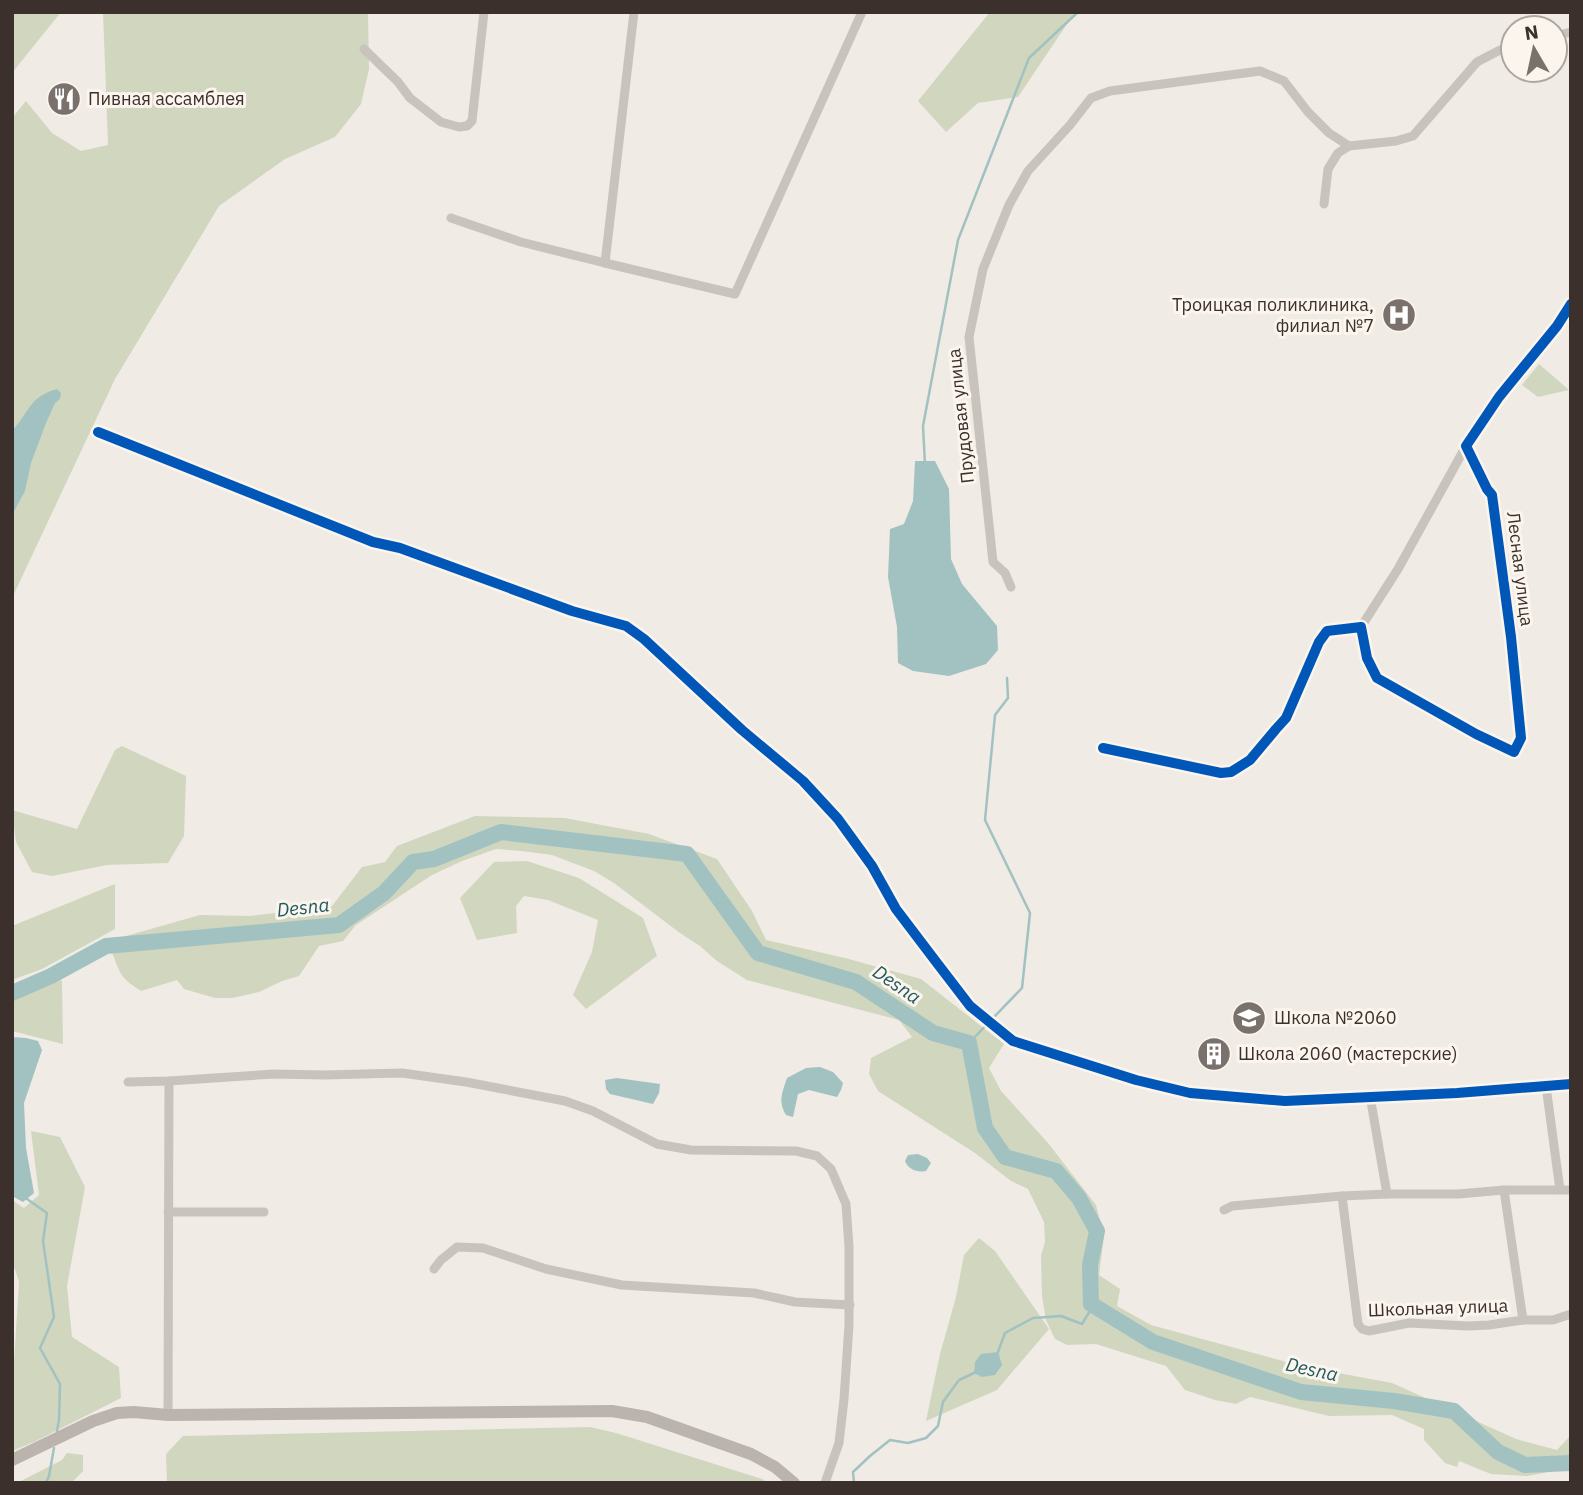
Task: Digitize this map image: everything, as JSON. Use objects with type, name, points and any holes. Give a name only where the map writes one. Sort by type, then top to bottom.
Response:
[{"type":"street","points":[[364,48],[410,98],[441,122],[458,127],[467,126],[472,121],[484,12]]},
{"type":"street","points":[[606,263],[634,12]]},
{"type":"street","points":[[451,218],[521,242],[735,294],[862,12]]},
{"type":"street","points":[[1324,204],[1328,169],[1338,153],[1349,146],[1396,141],[1413,136],[1477,62],[1499,51]]},
{"type":"street","name":"Прудовая улица","points":[[1011,587],[1005,573],[993,562],[969,337],[984,269],[1009,205],[1028,171],[1091,98],[1110,91],[1260,71],[1284,81],[1308,112],[1329,133],[1349,146]]},
{"type":"street","points":[[1103,748],[1221,773],[1231,772],[1250,760],[1286,718],[1319,642],[1327,631],[1361,626],[1398,569],[1466,446],[1499,397],[1557,326],[1571,304]]},
{"type":"street","points":[[98,432],[373,542],[400,548],[572,611],[626,626],[645,639],[742,730],[803,781],[838,819],[872,866],[896,909],[970,1006],[1013,1041],[1136,1080],[1190,1093],[1285,1101],[1457,1093],[1571,1084]]},
{"type":"street","name":"Лесная улица","points":[[1361,626],[1367,658],[1377,678],[1476,734],[1514,752],[1521,738],[1492,495],[1466,446]]},
{"type":"street","points":[[128,1082],[274,1074],[325,1076],[402,1073],[565,1101],[593,1111],[657,1144],[691,1150],[796,1151],[817,1156],[831,1169],[846,1204],[849,1247],[848,1347],[839,1443],[825,1483]]},
{"type":"street","points":[[167,1415],[169,1081]]},
{"type":"street","points":[[1224,1210],[1231,1206],[1342,1196],[1566,1190],[1546,1086]]},
{"type":"street","points":[[1370,1096],[1387,1194]]},
{"type":"street","name":"Школьная улица","points":[[1504,1191],[1523,1320]]},
{"type":"street","name":"Школьная улица","points":[[1342,1196],[1358,1324],[1362,1329],[1369,1331],[1409,1323],[1489,1325],[1523,1320],[1553,1320],[1571,1314]]},
{"type":"street","points":[[169,1212],[264,1212]]},
{"type":"street","points":[[434,1269],[457,1247],[483,1248],[546,1269],[622,1285],[754,1293],[795,1302],[850,1306]]},
{"type":"street","points":[[12,1460],[93,1421],[117,1413],[167,1415],[612,1411],[647,1417],[751,1454],[775,1467],[794,1483]]},
{"type":"green space","points":[[12,12],[61,12],[12,73]]},
{"type":"green space","points":[[103,12],[368,12],[369,69],[361,104],[335,137],[285,159],[219,206],[115,379],[12,598],[12,118],[26,101],[52,133],[81,151],[108,145]]},
{"type":"green space","points":[[990,12],[1075,12],[1018,97],[978,103],[946,132],[918,101]]},
{"type":"green space","points":[[1539,364],[1569,390],[1538,397],[1522,385]]},
{"type":"green space","points":[[122,746],[186,776],[184,836],[168,863],[107,865],[52,876],[32,872],[16,842],[12,810],[77,829],[115,750]]},
{"type":"green space","points":[[475,816],[565,818],[649,834],[717,859],[752,911],[766,940],[921,979],[1004,1044],[989,1068],[1001,1091],[1048,1143],[1096,1205],[1104,1236],[1099,1275],[1120,1289],[1117,1306],[1151,1325],[1301,1366],[1392,1383],[1516,1439],[1557,1450],[1571,1435],[1571,1468],[1527,1476],[1491,1474],[1459,1461],[1457,1467],[1445,1463],[1424,1440],[1424,1429],[1392,1415],[1329,1416],[1250,1397],[1236,1404],[1215,1400],[1185,1390],[1166,1366],[1096,1344],[1067,1345],[1055,1339],[1046,1320],[1042,1296],[1044,1222],[1028,1189],[1011,1181],[975,1153],[878,1091],[869,1074],[871,1058],[912,1037],[899,1020],[747,980],[717,961],[614,883],[594,871],[552,855],[496,849],[462,861],[432,875],[356,925],[343,941],[319,946],[299,976],[259,992],[232,998],[215,998],[184,989],[177,980],[141,991],[121,974],[111,950],[119,938],[200,915],[250,916],[332,906],[362,867],[385,862],[397,846]]},
{"type":"green space","points":[[527,861],[579,878],[643,918],[657,956],[586,1009],[573,995],[592,952],[598,920],[548,900],[524,896],[516,906],[517,933],[477,940],[460,898],[494,862]]},
{"type":"green space","points":[[115,884],[115,929],[42,969],[12,980],[12,926]]},
{"type":"green space","points":[[51,976],[62,981],[63,1044],[12,1031],[12,986]]},
{"type":"green space","points":[[31,1131],[60,1137],[85,1187],[67,1286],[72,1337],[119,1367],[121,1398],[12,1451],[12,1396],[19,1281],[12,1261],[12,1200],[24,1208],[39,1195]]},
{"type":"green space","points":[[979,1238],[995,1251],[1049,1329],[997,1390],[926,1421],[964,1255]]},
{"type":"green space","points":[[590,1427],[768,1483],[167,1483],[166,1454],[183,1436]]},
{"type":"green space","points":[[67,1453],[83,1455],[83,1471],[71,1483],[17,1483],[62,1460]]},
{"type":"water","points":[[57,389],[61,393],[60,399],[55,403],[46,423],[31,463],[25,491],[12,515],[12,431],[35,401]]},
{"type":"water","points":[[915,461],[935,461],[949,489],[951,559],[962,584],[997,626],[998,650],[986,664],[949,676],[913,671],[898,663],[897,627],[888,577],[890,529],[904,524],[913,501]]},
{"type":"water","points":[[12,1037],[38,1041],[42,1050],[24,1103],[26,1148],[34,1193],[23,1202],[12,1196]]},
{"type":"water","points":[[820,1067],[833,1072],[843,1083],[837,1097],[809,1090],[798,1094],[793,1117],[786,1115],[781,1101],[787,1078],[806,1068]]},
{"type":"water","points":[[617,1078],[660,1084],[659,1093],[653,1104],[610,1094],[605,1080]]},
{"type":"water","points":[[918,1154],[931,1163],[926,1171],[913,1170],[905,1161],[908,1155]]},
{"type":"water","points":[[998,1352],[1002,1365],[995,1375],[982,1377],[974,1373],[975,1362],[981,1354]]},
{"type":"waterway","points":[[925,465],[923,426],[958,240],[1029,58],[1078,12]]},
{"type":"waterway","points":[[969,1043],[1022,988],[1030,913],[985,820],[995,715],[1008,698],[1007,678]]},
{"type":"waterway","name":"Desna","points":[[12,993],[51,976],[106,946],[339,925],[384,893],[413,862],[434,859],[501,832],[687,854],[758,953],[856,982],[933,1033],[969,1043],[985,1128],[1005,1157],[1056,1171],[1079,1198],[1097,1231],[1090,1265],[1091,1304],[1153,1342],[1301,1392],[1394,1401],[1454,1411],[1498,1452],[1525,1465],[1571,1463]]},
{"type":"waterway","points":[[27,1199],[47,1213],[43,1241],[54,1317],[40,1348],[60,1384],[57,1431]]},
{"type":"waterway","points":[[998,1352],[1005,1333],[1033,1318],[1061,1316],[1082,1324],[1093,1306]]},
{"type":"waterway","points":[[854,1483],[853,1472],[890,1440],[908,1443],[926,1438],[938,1426],[943,1402],[959,1380],[974,1373]]},
{"type":"waterway","points":[[46,1483],[54,1448]]},
{"type":"cycle path","points":[[1103,748],[1221,773],[1231,772],[1250,760],[1286,718],[1319,642],[1327,631],[1361,627],[1367,658],[1377,678],[1476,734],[1514,752],[1521,738],[1492,495],[1466,446],[1499,397],[1557,326],[1571,304]]},
{"type":"cycle path","points":[[98,432],[373,542],[400,548],[572,611],[626,626],[803,781],[838,819],[872,866],[896,909],[970,1006],[1013,1041],[1136,1080],[1190,1093],[1285,1101],[1457,1093],[1571,1084]]},
{"type":"place","name":"Пивная ассамблея","points":[[64,99]]},
{"type":"place","name":"Троицкая поликлиника, филиал №7","points":[[1399,315]]},
{"type":"place","name":"Школа №2060","points":[[1249,1018]]},
{"type":"place","name":"Школа 2060 (мастерские)","points":[[1214,1054]]}]
